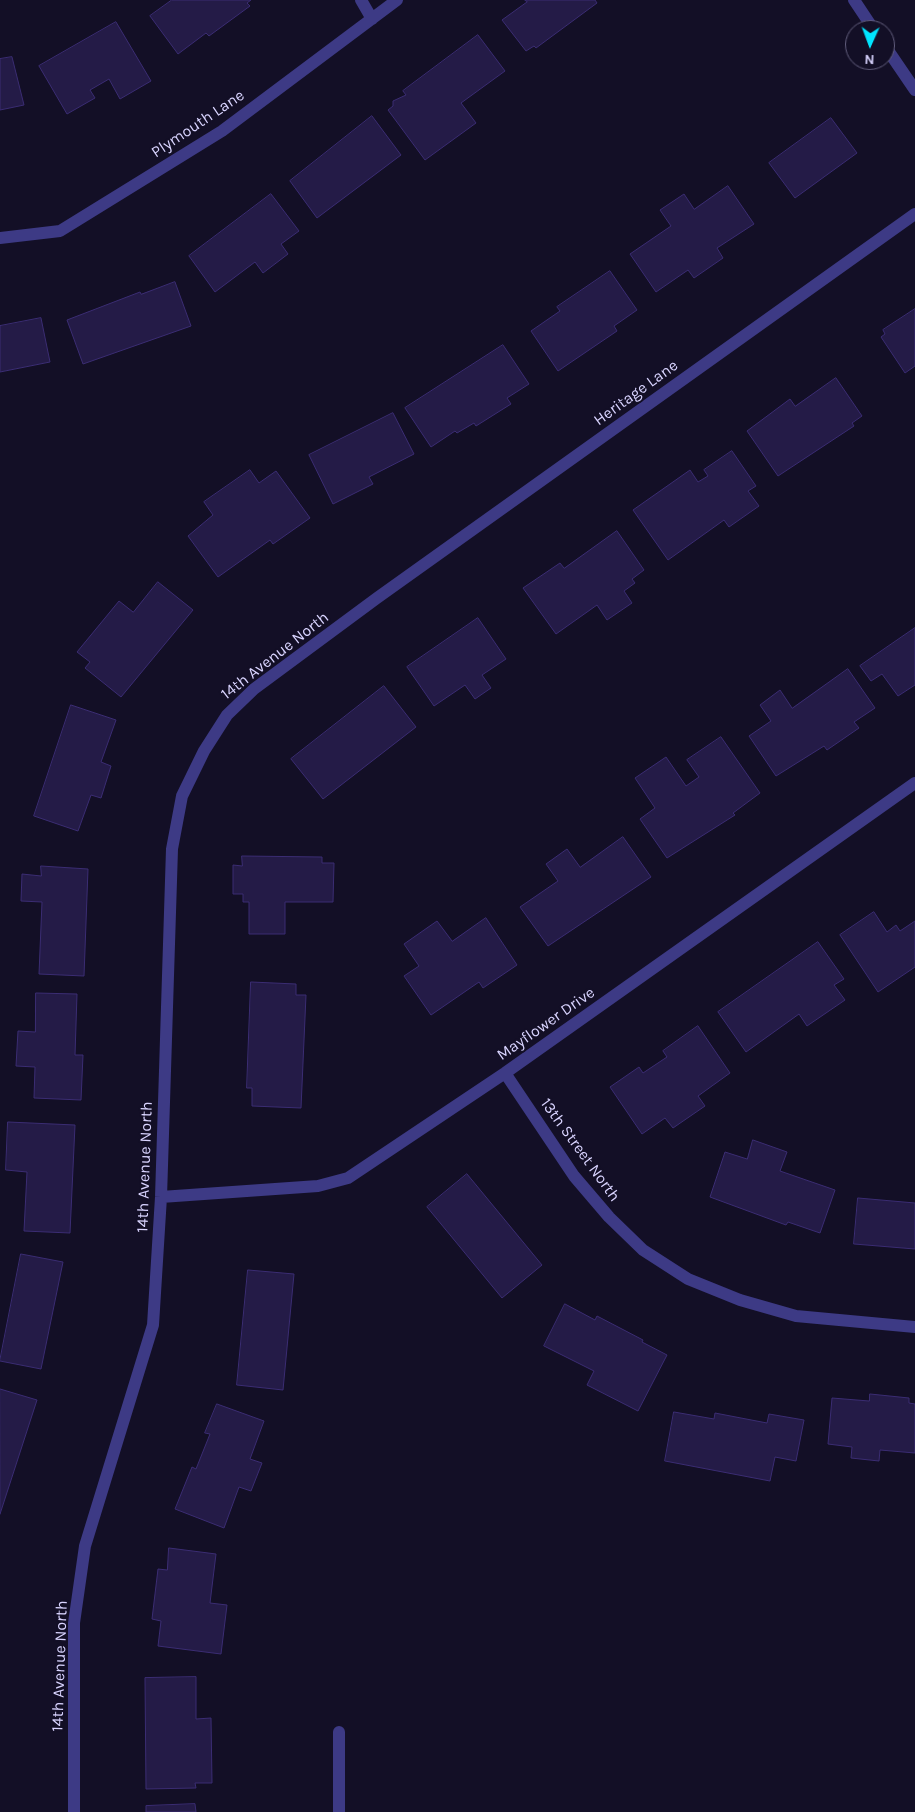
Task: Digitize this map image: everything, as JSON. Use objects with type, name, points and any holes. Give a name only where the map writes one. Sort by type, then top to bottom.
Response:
[{"type":"street","points":[[361,0],[372,19]]},
{"type":"street","name":"Plymouth Lane","points":[[0,238],[60,231],[222,131],[397,0]]},
{"type":"street","points":[[854,0],[867,20]]},
{"type":"street","points":[[895,61],[915,90]]},
{"type":"street","name":"Heritage Lane","points":[[377,598],[915,214]]},
{"type":"street","name":"14th Avenue North","points":[[74,1812],[74,1623],[84,1546],[154,1326],[172,849],[182,796],[204,751],[226,715],[254,689],[377,598]]},
{"type":"street","name":"Mayflower Drive","points":[[160,1197],[318,1186],[348,1178],[505,1074],[915,783]]},
{"type":"street","name":"13th Street North","points":[[505,1074],[574,1176],[609,1217],[644,1250],[688,1280],[740,1300],[796,1316],[915,1327]]},
{"type":"street","points":[[339,1732],[339,1812]]},
{"type":"building","points":[[172,0],[251,0],[247,3],[250,6],[209,36],[206,33],[178,54],[150,16]]},
{"type":"building","points":[[525,0],[595,0],[597,3],[536,48],[534,46],[526,51],[502,20],[527,2]]},
{"type":"building","points":[[116,22],[151,81],[120,99],[109,79],[90,90],[95,98],[67,114],[39,66]]},
{"type":"building","points":[[478,35],[505,71],[461,103],[476,123],[425,160],[388,110],[393,106],[393,101],[406,95],[403,91]]},
{"type":"building","points":[[12,57],[24,105],[0,110],[0,59]]},
{"type":"building","points":[[372,116],[401,155],[317,218],[290,181]]},
{"type":"building","points":[[831,118],[857,153],[795,198],[769,163]]},
{"type":"building","points":[[728,186],[754,224],[717,248],[723,258],[694,278],[688,270],[656,292],[630,254],[671,226],[660,210],[684,194],[694,209]]},
{"type":"building","points":[[271,194],[299,231],[281,244],[288,254],[263,273],[255,262],[215,292],[189,256]]},
{"type":"building","points":[[610,271],[637,310],[614,326],[617,331],[558,371],[531,331],[560,311],[557,307]]},
{"type":"building","points":[[175,282],[191,326],[83,364],[67,320],[140,292],[141,294]]},
{"type":"building","points":[[915,309],[915,366],[905,373],[881,337],[885,334],[883,330]]},
{"type":"building","points":[[41,318],[50,362],[0,372],[0,326]]},
{"type":"building","points":[[503,345],[529,384],[507,398],[511,404],[476,426],[474,423],[457,433],[455,431],[431,447],[405,408]]},
{"type":"building","points":[[836,378],[862,416],[852,423],[854,426],[778,476],[747,431],[790,399],[795,406]]},
{"type":"building","points":[[393,413],[414,454],[369,477],[373,484],[333,504],[309,455]]},
{"type":"building","points":[[732,451],[756,486],[748,491],[759,506],[729,527],[724,520],[668,560],[633,510],[690,470],[698,482],[708,476],[704,470]]},
{"type":"building","points":[[250,470],[259,483],[276,471],[310,518],[273,544],[270,540],[218,577],[188,536],[213,515],[204,502]]},
{"type":"building","points":[[617,531],[644,570],[632,579],[635,583],[624,591],[632,603],[607,620],[597,605],[556,634],[523,588],[560,563],[564,568]]},
{"type":"building","points":[[158,582],[193,610],[121,697],[85,668],[90,662],[77,652],[119,601],[133,612]]},
{"type":"building","points":[[478,618],[506,659],[482,675],[491,688],[475,699],[465,685],[434,706],[407,667]]},
{"type":"building","points":[[915,628],[915,685],[898,696],[882,674],[871,681],[860,666]]},
{"type":"building","points":[[848,669],[875,708],[854,722],[859,728],[827,750],[824,746],[776,776],[749,736],[771,721],[760,705],[780,690],[792,708]]},
{"type":"building","points":[[384,686],[416,727],[323,799],[291,759]]},
{"type":"building","points":[[71,705],[116,720],[101,762],[111,766],[101,798],[91,795],[78,831],[34,816]]},
{"type":"building","points":[[721,737],[760,793],[733,813],[735,815],[667,858],[640,819],[655,808],[635,778],[666,757],[686,786],[699,777],[687,760]]},
{"type":"building","points":[[623,837],[651,877],[548,946],[520,907],[558,881],[546,864],[567,849],[580,867]]},
{"type":"building","points":[[242,856],[322,857],[322,863],[334,863],[333,902],[285,902],[285,934],[249,934],[249,902],[243,902],[243,894],[233,894],[233,865],[242,866]]},
{"type":"building","points":[[41,866],[88,869],[84,976],[39,974],[42,902],[21,901],[22,874],[41,876]]},
{"type":"building","points":[[874,912],[887,932],[896,925],[900,931],[915,921],[915,967],[878,992],[840,935]]},
{"type":"building","points":[[486,918],[517,965],[483,988],[479,982],[431,1015],[404,976],[419,966],[404,944],[437,921],[452,941]]},
{"type":"building","points":[[818,942],[844,979],[834,985],[845,1000],[807,1026],[799,1014],[746,1052],[718,1012]]},
{"type":"building","points":[[251,982],[296,984],[296,995],[306,995],[301,1108],[252,1106],[252,1088],[247,1088]]},
{"type":"building","points":[[36,993],[77,994],[75,1055],[83,1055],[81,1100],[34,1098],[35,1067],[16,1066],[18,1031],[35,1032]]},
{"type":"building","points":[[698,1026],[730,1073],[698,1096],[705,1106],[673,1128],[665,1118],[642,1134],[610,1087],[639,1067],[643,1073],[667,1057],[663,1051]]},
{"type":"building","points":[[8,1122],[75,1125],[70,1233],[24,1231],[27,1172],[6,1170]]},
{"type":"building","points":[[753,1140],[787,1152],[780,1171],[835,1190],[820,1233],[788,1222],[786,1225],[710,1197],[725,1152],[747,1159]]},
{"type":"building","points":[[467,1174],[542,1265],[502,1298],[427,1207]]},
{"type":"building","points":[[858,1198],[915,1203],[915,1249],[854,1244]]},
{"type":"building","points":[[21,1254],[63,1262],[41,1369],[0,1361]]},
{"type":"building","points":[[248,1270],[294,1274],[283,1390],[237,1385]]},
{"type":"building","points":[[565,1304],[595,1320],[597,1316],[667,1355],[638,1411],[587,1385],[594,1371],[544,1346]]},
{"type":"building","points":[[0,1389],[37,1400],[0,1514]]},
{"type":"building","points":[[870,1394],[909,1398],[909,1403],[915,1404],[915,1453],[880,1450],[879,1461],[851,1458],[852,1447],[828,1444],[832,1398],[869,1401]]},
{"type":"building","points":[[217,1404],[264,1421],[250,1459],[262,1463],[251,1491],[239,1487],[224,1528],[175,1509],[192,1467],[196,1469],[210,1434],[205,1433]]},
{"type":"building","points":[[674,1412],[714,1419],[715,1413],[767,1423],[769,1414],[804,1420],[796,1461],[775,1457],[770,1481],[665,1461]]},
{"type":"building","points":[[169,1548],[216,1554],[210,1603],[227,1605],[221,1654],[158,1646],[161,1621],[152,1619],[158,1569],[167,1570]]},
{"type":"building","points":[[196,1677],[196,1719],[211,1718],[212,1783],[195,1783],[196,1788],[146,1789],[145,1678]]},
{"type":"building","points":[[195,1804],[196,1812],[146,1812],[146,1806]]}]
